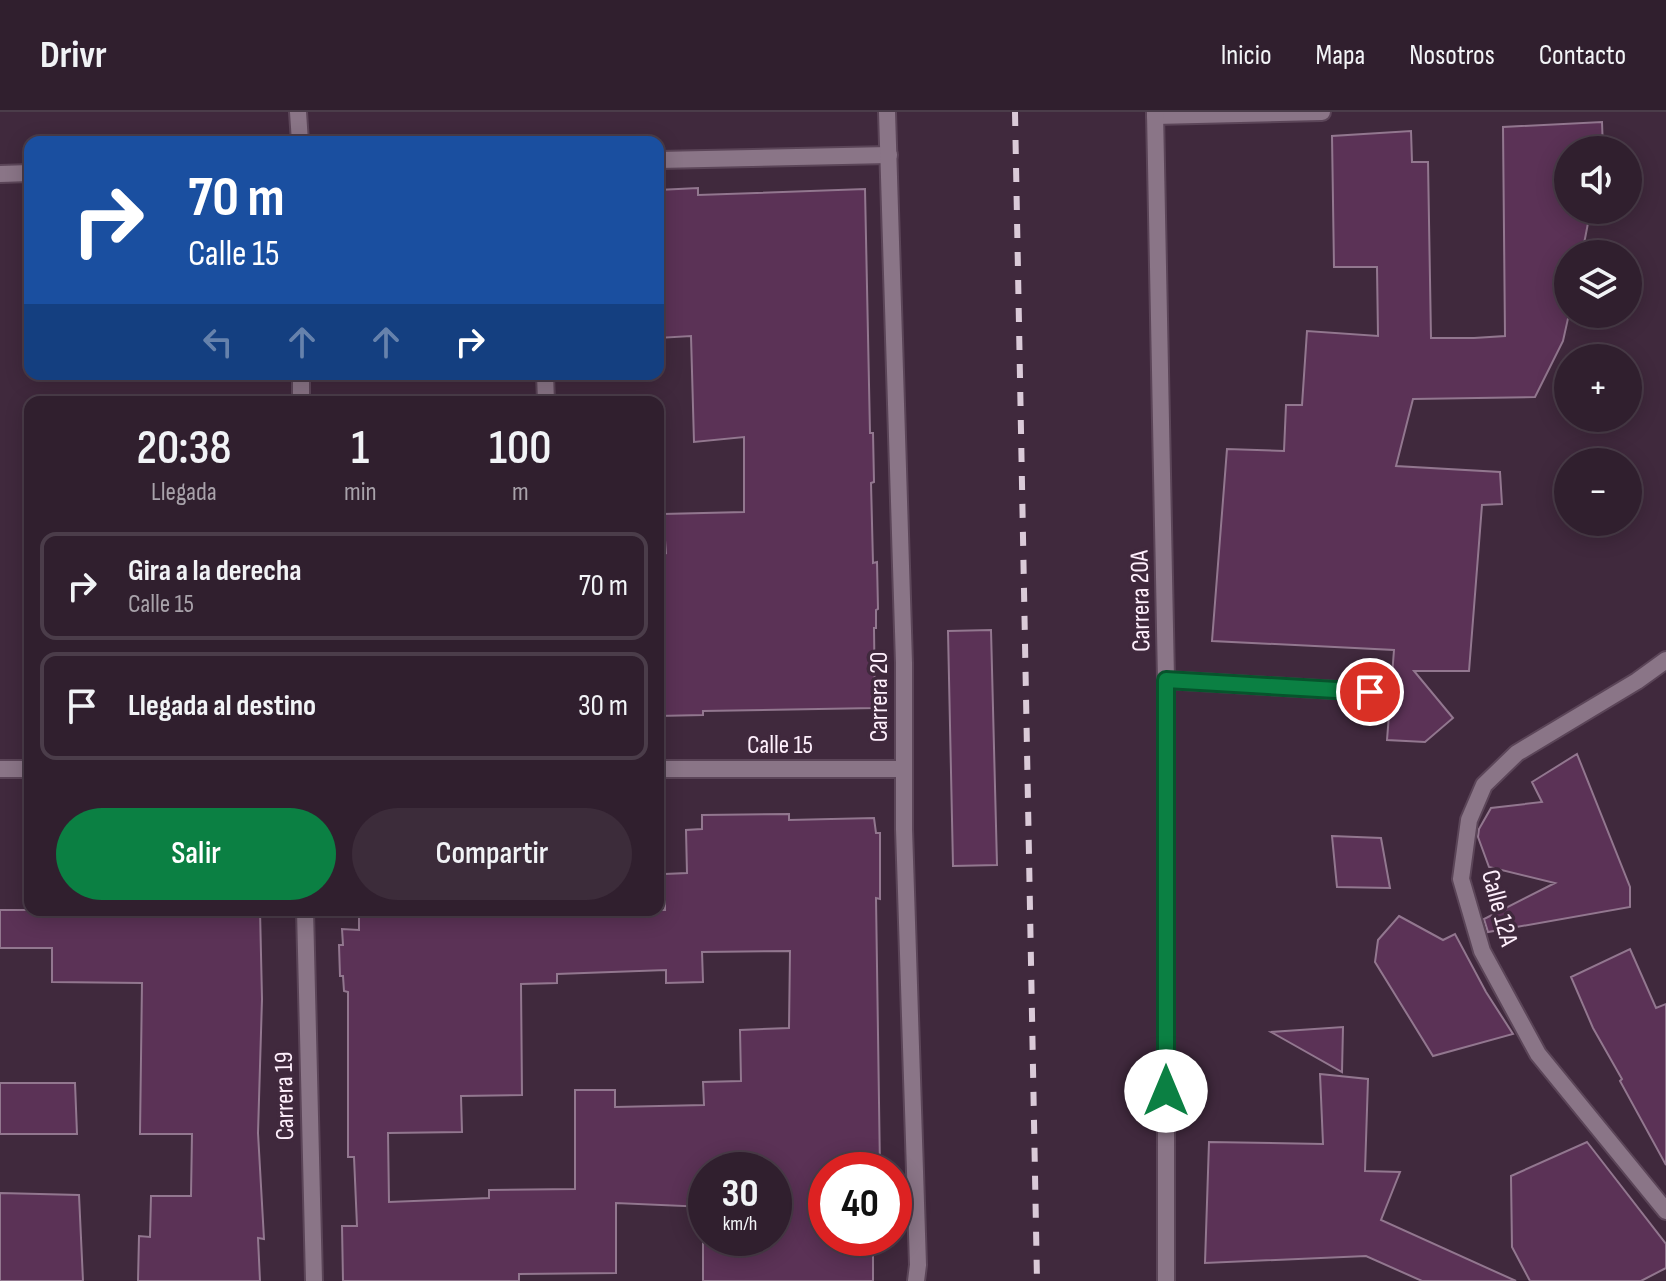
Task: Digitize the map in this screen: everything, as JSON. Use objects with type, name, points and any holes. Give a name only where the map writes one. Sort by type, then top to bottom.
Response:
[{"type":"street","points":[[298,112],[300,136]]},
{"type":"street","name":"Carrera 20","points":[[887,112],[904,663],[902,769],[918,1250],[916,1281]]},
{"type":"street","points":[[1155,114],[1322,112]]},
{"type":"street","name":"Carrera 20A","points":[[1155,114],[1166,680],[1166,1281]]},
{"type":"street","points":[[664,160],[889,155]]},
{"type":"street","points":[[0,174],[24,173]]},
{"type":"street","name":"Calle 12A","points":[[1666,660],[1637,681],[1517,753],[1484,785],[1469,820],[1461,879],[1482,951],[1538,1054],[1666,1211]]},
{"type":"street","points":[[1166,680],[1370,692]]},
{"type":"street","points":[[0,769],[24,769]]},
{"type":"street","name":"Calle 15","points":[[664,769],[902,769]]},
{"type":"street","name":"Carrera 19","points":[[305,916],[314,1281]]},
{"type":"building","points":[[1602,122],[1602,136],[1554,136],[1554,224],[1588,224],[1585,240],[1554,240],[1554,328],[1566,328],[1562,344],[1554,344],[1554,359],[1535,397],[1413,399],[1396,466],[1500,472],[1502,504],[1482,505],[1469,671],[1414,671],[1453,718],[1425,742],[1387,740],[1394,650],[1212,641],[1227,449],[1284,451],[1286,405],[1302,405],[1307,331],[1378,336],[1377,267],[1334,267],[1332,136],[1411,131],[1412,162],[1428,162],[1431,338],[1505,336],[1503,127]]},
{"type":"building","points":[[698,188],[698,195],[865,189],[870,433],[873,433],[873,563],[877,562],[878,609],[874,628],[875,708],[703,711],[703,715],[664,716],[664,514],[744,512],[744,437],[694,442],[691,336],[664,338],[664,190]]},
{"type":"building","points":[[991,630],[997,865],[953,866],[948,631]]},
{"type":"building","points":[[1577,754],[1630,887],[1630,907],[1488,932],[1484,919],[1555,883],[1489,867],[1478,837],[1479,829],[1491,808],[1542,802],[1532,782]]},
{"type":"building","points":[[789,814],[789,820],[874,818],[876,833],[880,833],[880,899],[876,898],[880,1152],[808,1152],[808,1256],[873,1256],[873,1281],[703,1281],[703,1256],[792,1256],[792,1152],[688,1152],[688,1206],[616,1203],[616,1273],[519,1274],[519,1281],[343,1281],[342,1226],[357,1226],[354,1157],[348,1157],[348,992],[344,991],[343,976],[340,976],[342,929],[359,930],[359,916],[664,916],[665,874],[687,873],[686,830],[702,829],[702,815]],"holes":[[[790,951],[789,1028],[740,1030],[741,1081],[703,1082],[704,1105],[615,1107],[615,1090],[575,1090],[575,1189],[489,1190],[489,1198],[389,1202],[388,1133],[462,1132],[461,1096],[522,1095],[521,984],[557,983],[557,974],[666,970],[666,983],[703,982],[702,952]]]},
{"type":"building","points":[[1332,836],[1381,838],[1390,888],[1337,887]]},
{"type":"building","points":[[0,910],[24,910],[24,916],[260,916],[262,999],[258,1133],[264,1239],[258,1238],[260,1281],[138,1281],[139,1236],[150,1237],[151,1196],[191,1196],[192,1134],[140,1134],[142,983],[52,982],[52,948],[0,948]]},
{"type":"building","points":[[1399,916],[1443,940],[1455,934],[1513,1034],[1433,1056],[1375,962],[1378,940]]},
{"type":"building","points":[[1630,949],[1656,1008],[1666,1004],[1666,1165],[1593,1028],[1571,977]]},
{"type":"building","points":[[1343,1027],[1342,1072],[1271,1032]]},
{"type":"building","points":[[1320,1074],[1368,1079],[1365,1171],[1400,1172],[1381,1220],[1516,1281],[1422,1281],[1366,1256],[1205,1263],[1209,1142],[1323,1144]]},
{"type":"building","points":[[0,1083],[75,1083],[77,1134],[0,1134]]},
{"type":"building","points":[[1587,1142],[1666,1244],[1666,1268],[1641,1281],[1530,1281],[1512,1247],[1511,1176]]},
{"type":"building","points":[[0,1193],[79,1195],[83,1281],[0,1281]]},
{"type":"railway","points":[[1015,112],[1037,1281]]},
{"type":"route","points":[[1166,1091],[1166,680],[1370,692]]}]
